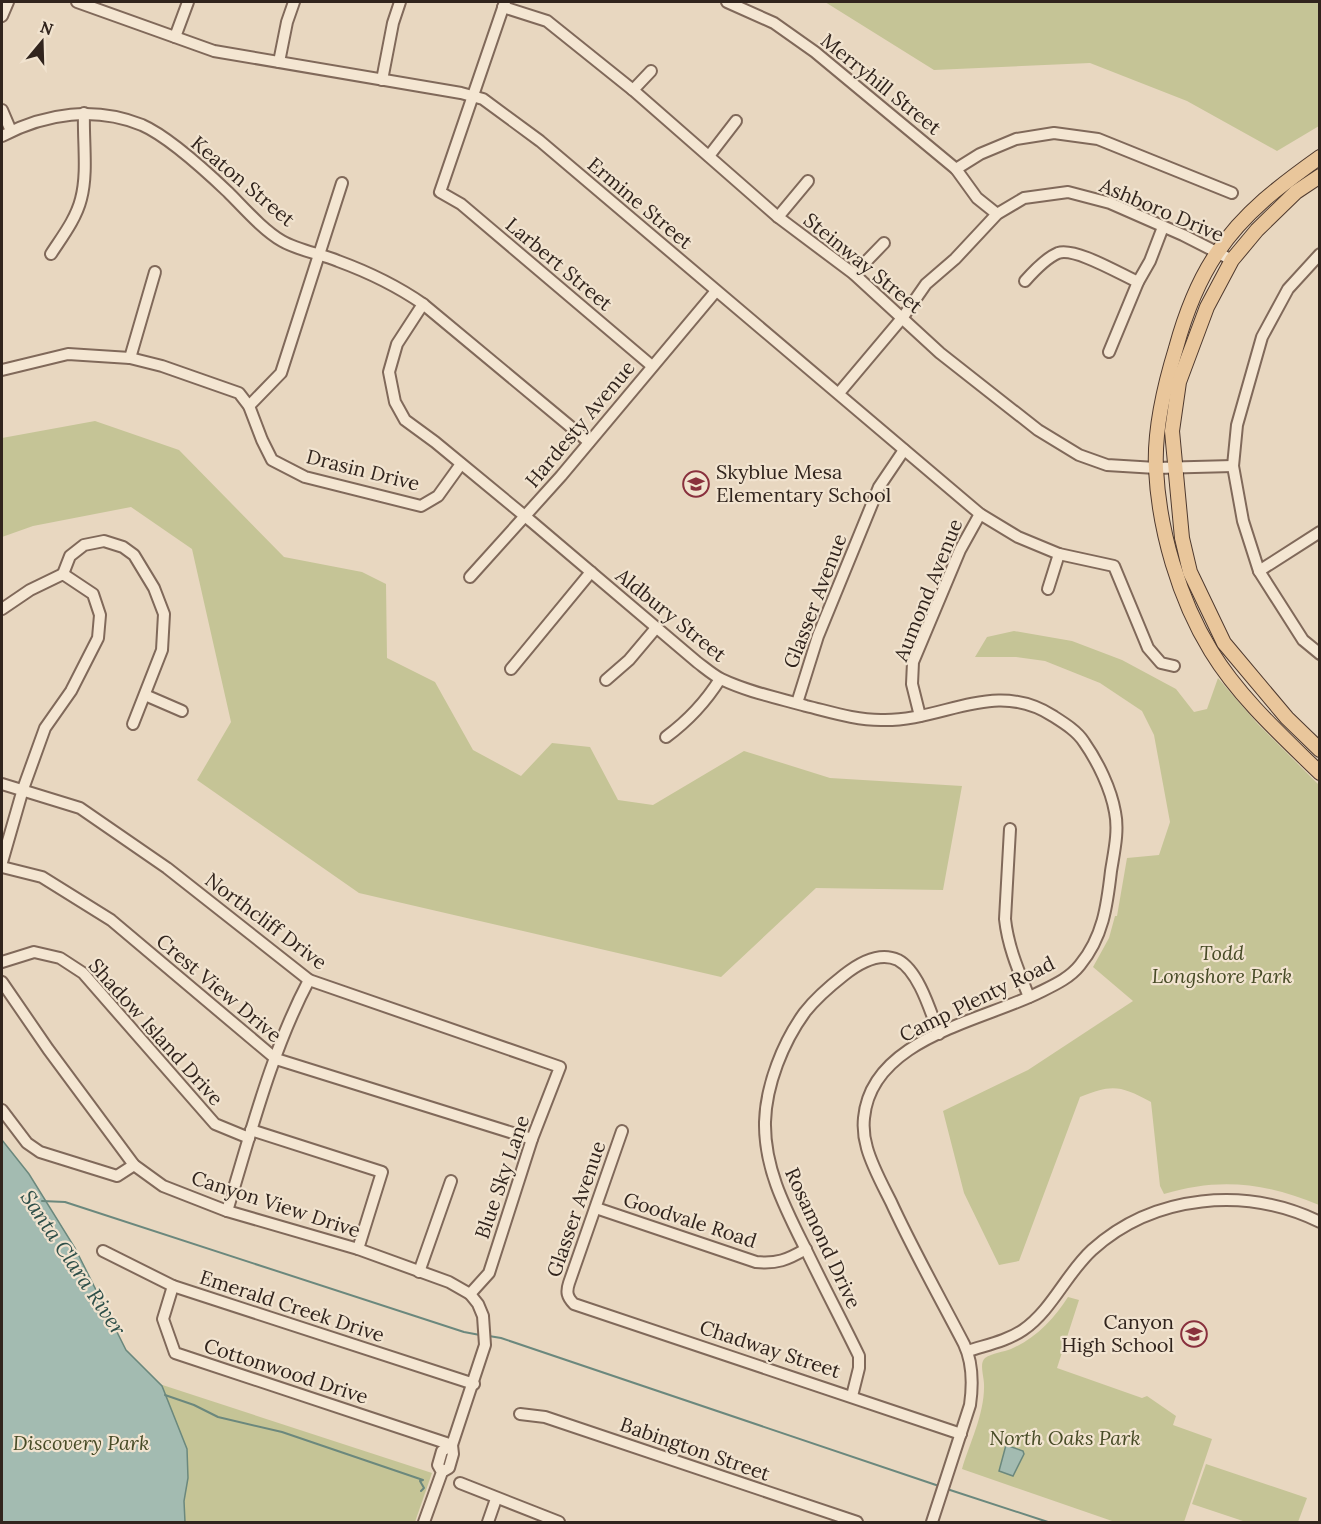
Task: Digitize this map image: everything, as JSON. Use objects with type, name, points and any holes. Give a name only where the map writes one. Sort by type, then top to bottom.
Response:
[{"type":"main road","points":[[1320,157],[1280,185],[1241,223],[1216,253],[1186,312],[1165,386],[1156,468],[1169,551],[1181,588],[1211,651],[1252,706],[1320,773]]},
{"type":"main road","points":[[1320,176],[1296,192],[1265,222],[1232,260],[1207,307],[1179,382],[1172,431],[1182,538],[1190,572],[1224,643],[1287,718],[1320,750]]},
{"type":"street","points":[[2,16],[8,2]]},
{"type":"street","name":"Ermine Street","points":[[81,2],[214,51],[483,99],[540,141],[980,514],[1018,537],[1059,554],[1114,566],[1148,648],[1161,663],[1174,666]]},
{"type":"street","points":[[175,38],[188,2]]},
{"type":"street","points":[[279,62],[294,2]]},
{"type":"street","points":[[381,80],[393,23],[400,2]]},
{"type":"street","name":"Merryhill Street","points":[[726,2],[774,23],[815,52],[956,169],[977,198],[997,214]]},
{"type":"street","points":[[473,96],[504,4]]},
{"type":"street","name":"Steinway Street","points":[[504,4],[548,21],[633,90],[778,217],[854,274],[940,353],[1038,430],[1080,455],[1107,465],[1156,468],[1233,466]]},
{"type":"street","points":[[633,90],[651,71]]},
{"type":"street","name":"Larbert Street","points":[[473,96],[440,192],[461,204],[652,366]]},
{"type":"street","points":[[2,110],[6,133]]},
{"type":"street","points":[[51,254],[75,214],[81,198],[84,113]]},
{"type":"street","name":"Keaton Street","points":[[6,133],[63,114],[84,113],[110,116],[150,130],[165,139],[226,190],[283,242],[398,287],[423,304],[589,442]]},
{"type":"street","points":[[709,156],[736,121]]},
{"type":"street","points":[[956,169],[980,154],[1016,139],[1054,133],[1098,139],[1232,193]]},
{"type":"street","points":[[778,217],[808,181]]},
{"type":"street","points":[[2,370],[68,354],[130,358],[162,366],[238,393],[249,406],[281,373],[342,183]]},
{"type":"street","name":"Ashboro Drive","points":[[839,393],[903,317],[926,284],[955,259],[997,214],[1024,198],[1068,192],[1110,204],[1232,260]]},
{"type":"street","points":[[1109,352],[1163,227]]},
{"type":"street","points":[[854,274],[884,243]]},
{"type":"street","points":[[1025,281],[1058,253],[1075,253],[1138,282]]},
{"type":"street","points":[[1320,254],[1288,289],[1262,337],[1237,425],[1233,466],[1243,521],[1259,571],[1303,640],[1320,654]]},
{"type":"street","points":[[130,358],[155,272]]},
{"type":"street","name":"Hardesty Avenue","points":[[470,577],[525,517],[716,291]]},
{"type":"street","name":"Aldbury Street","points":[[423,304],[397,344],[389,372],[395,402],[405,420],[525,517],[697,663],[720,679],[756,693],[855,718],[884,721],[920,716],[978,702],[1021,701],[1038,706],[1068,725],[1083,740],[1098,767]]},
{"type":"street","name":"Drasin Drive","points":[[249,406],[272,460],[305,477],[421,506],[438,496],[461,464]]},
{"type":"street","name":"Glasser Avenue","points":[[797,703],[818,636],[879,487],[904,450]]},
{"type":"street","name":"Aumond Avenue","points":[[920,716],[912,684],[913,662],[960,550],[980,514]]},
{"type":"street","points":[[1259,571],[1320,532]]},
{"type":"street","points":[[2,609],[30,590],[63,574],[70,556],[84,545],[104,541],[123,547],[134,555],[154,588],[164,614],[162,650],[133,724]]},
{"type":"street","points":[[1048,590],[1059,554]]},
{"type":"street","points":[[511,669],[591,572]]},
{"type":"street","points":[[2,865],[23,789],[45,728],[71,691],[98,638],[99,615],[93,594],[63,574]]},
{"type":"street","points":[[606,680],[629,660],[656,628]]},
{"type":"street","points":[[666,736],[703,706],[720,679]]},
{"type":"street","points":[[145,696],[182,711]]},
{"type":"street","name":"Camp Plenty Road","points":[[932,1522],[970,1406],[973,1385],[968,1351],[902,1226],[872,1163],[863,1132],[866,1104],[878,1077],[891,1062],[908,1050],[939,1034],[1058,984],[1078,968],[1092,948],[1106,913],[1116,839],[1116,813],[1098,767]]},
{"type":"street","name":"Northcliff Drive","points":[[2,784],[80,808],[168,868],[309,980],[560,1067]]},
{"type":"street","points":[[1010,829],[1005,919],[1013,957],[1029,997]]},
{"type":"street","name":"Crest View Drive","points":[[2,865],[42,878],[111,920],[276,1059],[532,1139]]},
{"type":"street","name":"Shadow Island Drive","points":[[2,962],[34,952],[60,958],[83,973],[215,1124],[382,1172],[358,1249]]},
{"type":"street","name":"Rosamond Drive","points":[[852,1396],[860,1368],[859,1356],[776,1188],[768,1156],[765,1121],[770,1089],[789,1037],[800,1020],[825,990],[855,966],[872,958],[883,956],[897,960],[910,969],[939,1034]]},
{"type":"street","points":[[227,1211],[290,1016],[309,980]]},
{"type":"street","name":"Canyon View Drive","points":[[2,982],[48,1049],[134,1165],[163,1185],[227,1211],[358,1249],[449,1282],[470,1294]]},
{"type":"street","name":"Blue Sky Lane","points":[[470,1294],[489,1273],[532,1139],[560,1067]]},
{"type":"street","points":[[2,1110],[27,1143],[40,1152],[117,1176],[134,1165]]},
{"type":"street","name":"Glasser Avenue","points":[[568,1299],[566,1291],[568,1282],[622,1131]]},
{"type":"street","points":[[419,1272],[451,1181]]},
{"type":"street","points":[[968,1351],[998,1342],[1021,1331],[1037,1319],[1074,1269],[1093,1250],[1117,1231],[1144,1216],[1197,1201],[1230,1199],[1275,1205],[1320,1222]]},
{"type":"street","name":"Goodvale Road","points":[[596,1208],[756,1262],[772,1263],[789,1259],[806,1249]]},
{"type":"street","name":"Emerald Creek Drive","points":[[103,1251],[173,1286],[474,1384]]},
{"type":"street","name":"Cottonwood Drive","points":[[173,1286],[163,1319],[175,1353],[452,1445]]},
{"type":"street","points":[[424,1522],[442,1472],[448,1468],[453,1454],[452,1445],[474,1384],[485,1343],[485,1327],[481,1310],[470,1294]]},
{"type":"street","name":"Chadway Street","points":[[568,1299],[574,1304],[962,1434]]},
{"type":"street","name":"Babington Street","points":[[520,1414],[545,1417],[857,1522]]},
{"type":"street","points":[[460,1483],[559,1522]]},
{"type":"street","points":[[488,1522],[496,1499]]},
{"type":"green space","points":[[825,2],[1319,2],[1319,126],[1277,151],[1187,101],[1090,63],[934,70]]},
{"type":"green space","points":[[95,421],[179,450],[284,557],[362,572],[386,584],[387,658],[435,682],[473,750],[521,776],[552,743],[590,747],[618,800],[653,805],[744,751],[830,778],[962,786],[943,890],[816,888],[721,977],[359,893],[197,780],[231,722],[192,549],[131,507],[33,526],[2,537],[2,438]]},
{"type":"green space","name":"Todd Longshore Park","points":[[1014,631],[1072,641],[1122,660],[1176,689],[1194,712],[1207,709],[1218,678],[1257,723],[1319,785],[1319,1205],[1261,1187],[1243,1185],[1204,1185],[1164,1194],[1160,1186],[1151,1102],[1131,1092],[1108,1088],[1080,1097],[1019,1261],[999,1265],[964,1193],[943,1111],[1028,1070],[1133,1001],[1093,967],[1109,938],[1115,916],[1117,916],[1127,858],[1159,855],[1170,822],[1154,735],[1142,711],[1100,683],[1045,661],[1016,657],[975,657],[987,637]]},
{"type":"green space","name":"North Oaks Park","points":[[1068,1297],[1079,1300],[1057,1368],[1142,1398],[1147,1396],[1176,1416],[1173,1425],[1212,1439],[1184,1522],[1115,1522],[962,1469],[982,1406],[983,1360],[1020,1345],[1036,1334],[1057,1313]]},
{"type":"green space","name":"Discovery Park","points":[[3,1333],[432,1473],[415,1522],[2,1522]]},
{"type":"green space","points":[[1206,1464],[1307,1498],[1298,1522],[1246,1522],[1192,1504]]},
{"type":"water","name":"Santa Clara River","points":[[2,1140],[29,1174],[75,1248],[126,1350],[162,1386],[187,1449],[185,1522],[2,1522]]},
{"type":"water","points":[[1006,1445],[1023,1451],[1024,1454],[1013,1476],[999,1471]]},
{"type":"waterway","points":[[42,1201],[65,1202],[464,1332],[480,1335]]},
{"type":"waterway","points":[[489,1336],[501,1338],[939,1486]]},
{"type":"waterway","points":[[165,1395],[194,1405],[218,1417],[282,1432],[423,1480],[420,1481],[424,1488],[421,1491]]},
{"type":"waterway","points":[[947,1489],[1048,1522]]},
{"type":"place","name":"Skyblue Mesa Elementary School","points":[[696,484]]},
{"type":"place","name":"Canyon High School","points":[[1194,1334]]}]
